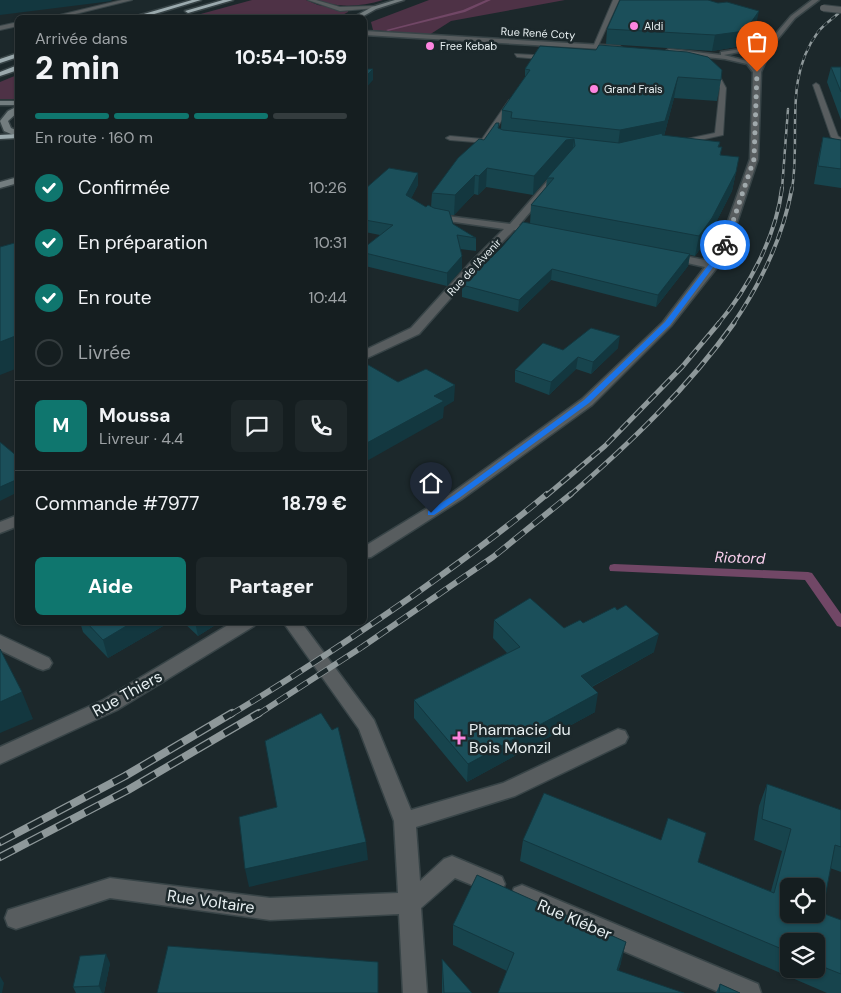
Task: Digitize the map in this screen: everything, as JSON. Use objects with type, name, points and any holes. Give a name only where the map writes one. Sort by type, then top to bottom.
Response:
[{"type":"highway","points":[[144,15],[198,0]]},
{"type":"highway","points":[[180,13],[230,0]]},
{"type":"highway","points":[[0,61],[15,56]]},
{"type":"highway","points":[[0,74],[15,68]]},
{"type":"highway","points":[[0,136],[15,135]]},
{"type":"main road","points":[[361,15],[374,8],[401,0]]},
{"type":"main road","points":[[0,103],[15,104]]},
{"type":"main road","points":[[0,110],[14,110]]},
{"type":"main road","points":[[14,110],[4,121],[7,129],[15,133]]},
{"type":"main road","points":[[0,185],[15,181]]},
{"type":"street","points":[[367,552],[457,496],[587,402],[667,324],[712,264],[721,256],[754,159],[757,72],[770,44],[793,18],[816,0]]},
{"type":"street","points":[[809,6],[841,10]]},
{"type":"street","name":"Rue René Coty","points":[[367,33],[410,38],[550,43],[625,48]]},
{"type":"street","points":[[663,51],[710,54],[735,52],[770,44]]},
{"type":"street","points":[[735,52],[751,54],[763,60]]},
{"type":"street","points":[[710,54],[749,63],[757,72]]},
{"type":"street","name":"Rue de l'Avenir","points":[[367,354],[415,331],[557,176]]},
{"type":"street","points":[[434,216],[531,230]]},
{"type":"street","points":[[655,254],[712,264]]},
{"type":"street","points":[[0,528],[15,521]]},
{"type":"street","name":"Rue Thiers","points":[[0,756],[110,705],[243,625]]},
{"type":"street","points":[[293,625],[367,726],[405,821],[415,993]]},
{"type":"street","points":[[0,642],[43,663]]},
{"type":"street","points":[[405,821],[508,790],[618,737]]},
{"type":"street","name":"Rue Kléber","points":[[411,903],[452,866],[749,993]]},
{"type":"street","name":"Rue Voltaire","points":[[16,918],[110,888],[270,909],[411,903]]},
{"type":"lane","points":[[63,15],[128,0]]},
{"type":"lane","points":[[311,0],[340,8],[374,8]]},
{"type":"lane","points":[[595,46],[616,0]]},
{"type":"lane","points":[[0,28],[15,25]]},
{"type":"lane","points":[[526,49],[550,43]]},
{"type":"lane","points":[[530,66],[517,55],[556,58]]},
{"type":"lane","points":[[672,145],[719,135],[723,88],[717,76],[701,72]]},
{"type":"lane","points":[[816,85],[835,137],[841,140]]},
{"type":"lane","points":[[450,138],[484,141],[518,92]]},
{"type":"lane","points":[[487,136],[497,136]]},
{"type":"shaded area","points":[[252,0],[306,0],[318,5],[348,11],[342,15],[197,15]]},
{"type":"shaded area","points":[[315,0],[383,0],[349,6]]},
{"type":"shaded area","points":[[429,0],[565,0],[451,21],[429,35],[373,30],[371,22]]},
{"type":"shaded area","points":[[15,76],[15,99],[0,99],[0,82]]},
{"type":"building","points":[[620,0],[708,0],[718,3],[727,2],[759,11],[745,31],[715,35],[607,29]]},
{"type":"building","points":[[599,45],[687,52],[708,57],[722,70],[721,80],[678,77],[665,121],[620,130],[511,118],[512,112],[502,110],[530,70],[525,69],[540,46],[596,50]]},
{"type":"building","points":[[831,67],[841,67],[841,92]]},
{"type":"building","points":[[367,69],[373,69],[367,75]]},
{"type":"building","points":[[496,123],[499,123],[498,128],[503,130],[619,143],[663,133],[662,135],[720,142],[718,147],[722,147],[720,155],[739,157],[736,172],[712,218],[699,236],[531,205],[554,178],[547,178],[575,146],[574,139],[566,140],[534,176],[487,168],[479,176],[475,175],[455,195],[432,193],[458,158],[479,139],[484,140]]},
{"type":"building","points":[[823,137],[841,140],[841,169],[818,166]]},
{"type":"building","points":[[389,168],[418,173],[406,195],[426,207],[428,205],[449,211],[453,224],[476,238],[457,235],[462,256],[447,273],[367,253],[367,245],[393,225],[367,220],[367,187]]},
{"type":"building","points":[[523,222],[690,254],[658,295],[552,269],[519,300],[462,285],[502,247]]},
{"type":"building","points":[[15,243],[15,336],[0,342],[0,247]]},
{"type":"building","points":[[591,328],[620,336],[593,362],[578,357],[551,382],[515,370],[543,343],[563,350]]},
{"type":"building","points":[[367,364],[398,382],[426,369],[455,385],[434,396],[444,401],[367,443]]},
{"type":"building","points":[[0,442],[15,454],[15,480],[0,487]]},
{"type":"building","points":[[530,598],[564,628],[580,620],[583,623],[615,607],[617,610],[626,605],[659,634],[581,676],[598,693],[468,764],[414,700],[520,647],[494,620]]},
{"type":"building","points":[[89,625],[128,625],[103,640]]},
{"type":"building","points":[[0,649],[22,692],[0,702]]},
{"type":"building","points":[[321,713],[332,730],[338,727],[366,842],[245,869],[239,817],[277,807],[265,741]]},
{"type":"building","points":[[767,784],[841,810],[841,847],[835,845],[825,897],[825,878],[780,878],[780,923],[825,923],[825,914],[841,920],[841,974],[825,968],[825,933],[780,933],[780,948],[523,840],[544,793],[661,840],[668,818],[706,833],[698,862],[774,893],[791,829],[762,819]]},
{"type":"building","points":[[477,875],[626,942],[617,970],[684,993],[498,993],[514,953],[453,925]]},
{"type":"building","points":[[168,946],[378,962],[378,993],[157,993]]},
{"type":"building","points":[[106,954],[99,986],[73,987],[80,956]]},
{"type":"building","points":[[442,959],[472,993],[444,993]]},
{"type":"building","points":[[720,984],[740,993],[719,993]]},
{"type":"waterway","points":[[388,30],[464,11],[489,0]]},
{"type":"waterway","name":"Riotord","points":[[614,568],[808,576],[841,623]]},
{"type":"railway","points":[[792,189],[795,108],[800,69],[807,50],[818,32],[841,11]]},
{"type":"railway","points":[[782,189],[788,109]]},
{"type":"railway","points":[[718,324],[740,294],[759,260],[774,225],[782,188]]},
{"type":"railway","points":[[733,324],[753,292],[770,259],[783,224],[792,188]]},
{"type":"railway","points":[[546,496],[605,446],[682,367],[719,323]]},
{"type":"railway","points":[[569,496],[657,414],[697,370],[734,323]]},
{"type":"railway","points":[[230,715],[322,658],[411,597],[463,560],[547,494]]},
{"type":"railway","points":[[257,715],[362,647],[493,557],[571,494]]},
{"type":"railway","points":[[0,842],[125,776],[232,713]]},
{"type":"railway","points":[[0,857],[128,790],[259,713]]},
{"type":"way so far","points":[[725,245],[754,159],[758,91],[757,72]]},
{"type":"place","name":"Aldi","points":[[634,26]]},
{"type":"place","name":"Free Kebab","points":[[430,46]]},
{"type":"place","name":"Grand Frais","points":[[594,89]]},
{"type":"place","name":"Pharmacie du Bois Monzil","points":[[459,738]]},
{"type":"route","points":[[431,513],[587,402],[667,324],[712,264],[721,256],[725,245]]}]
